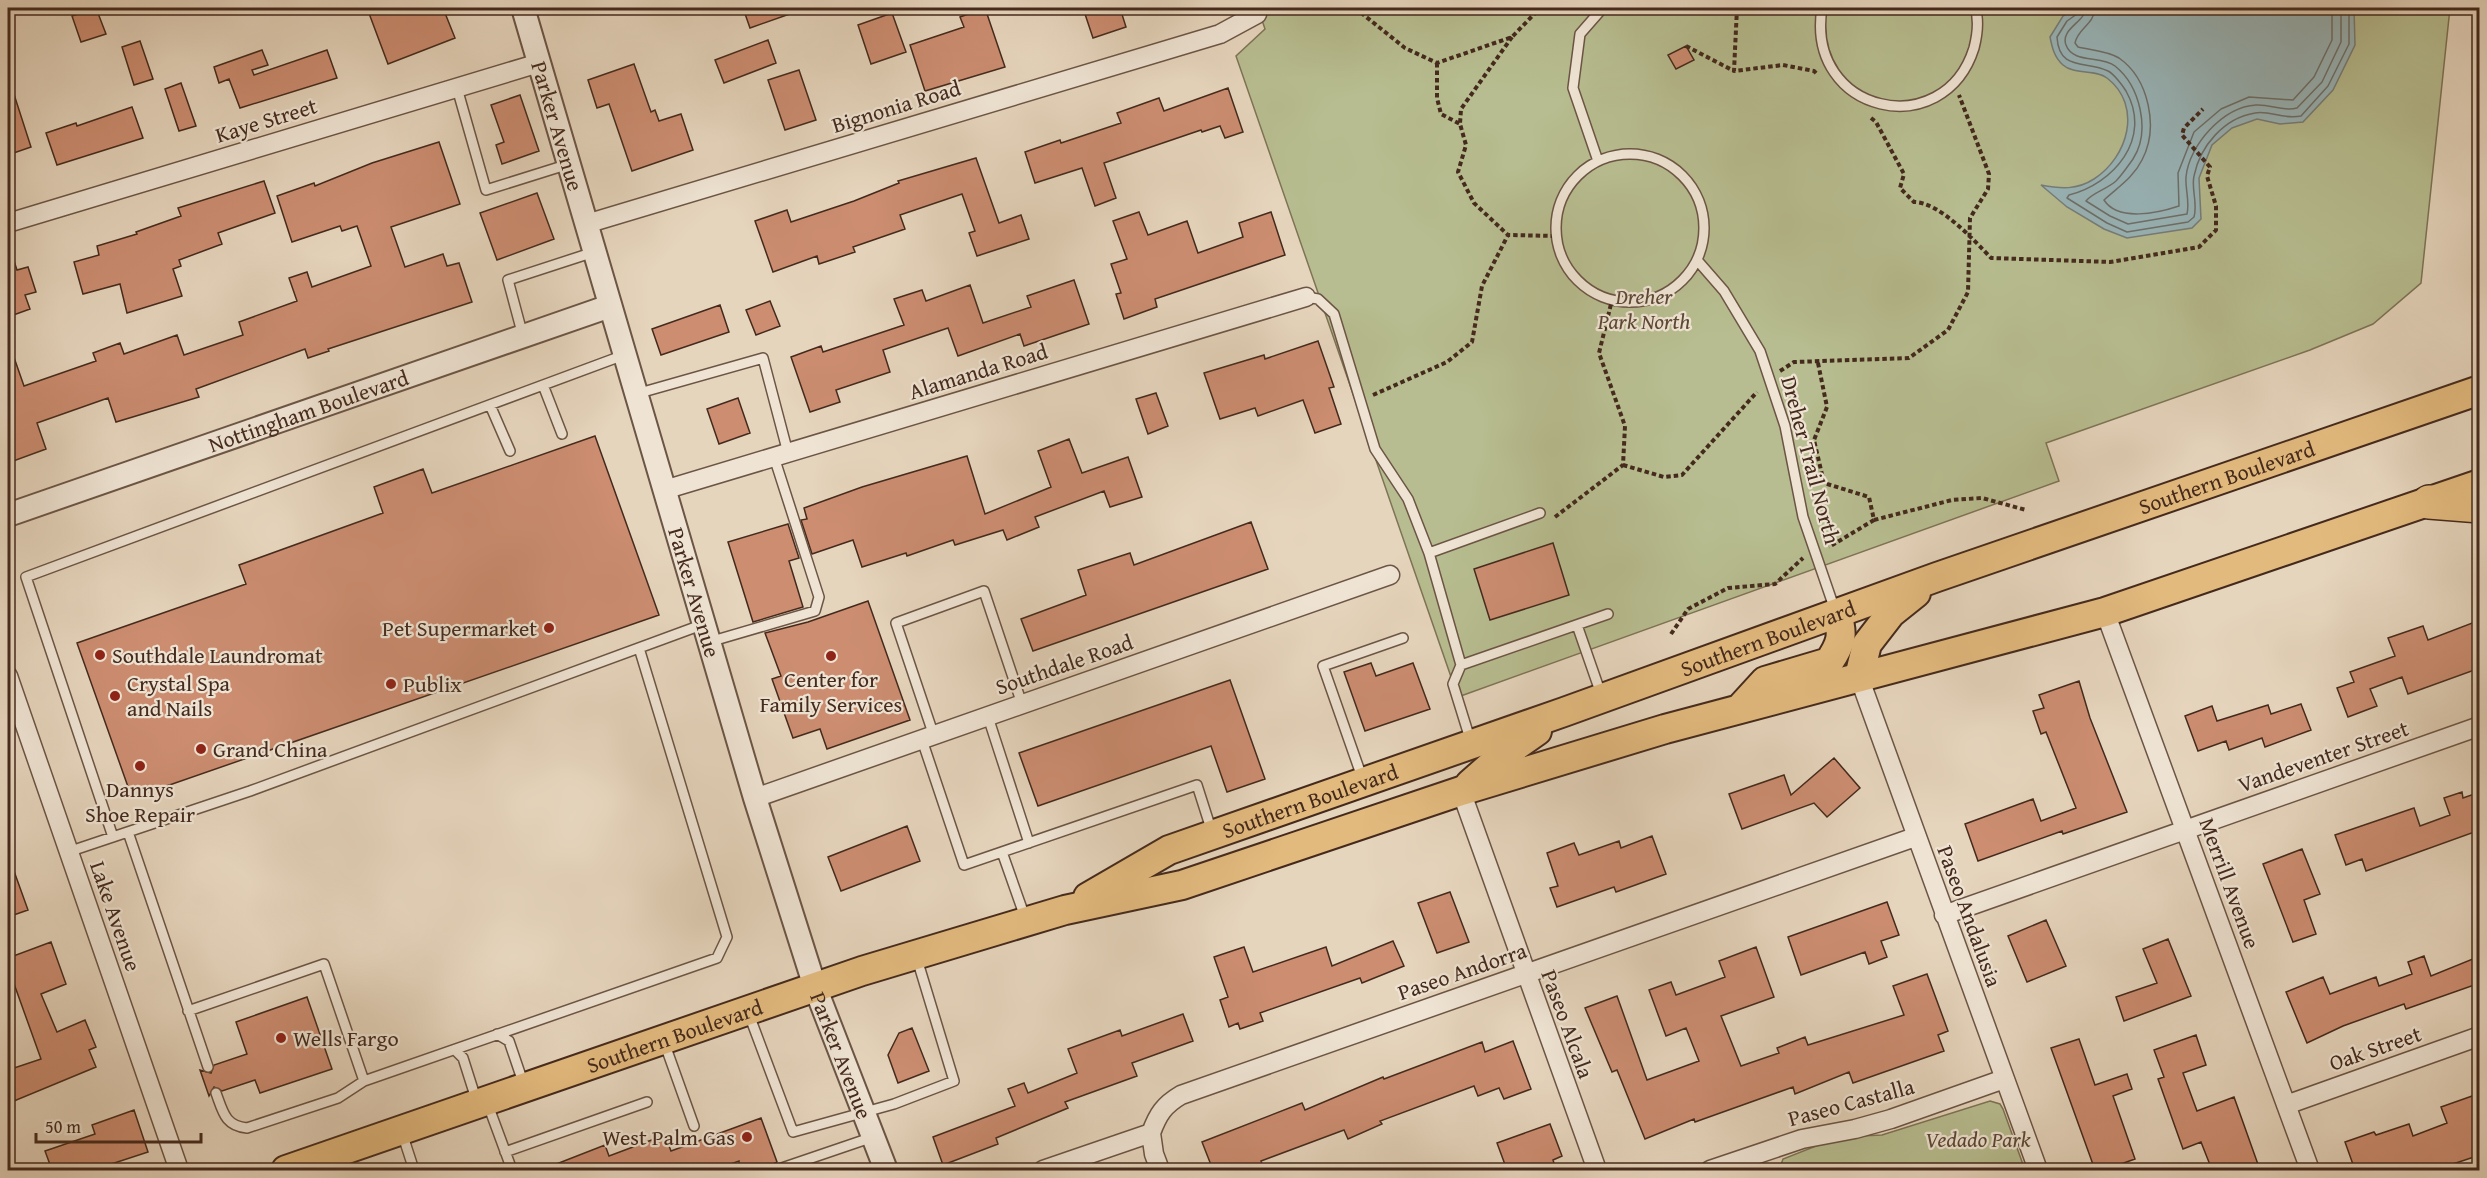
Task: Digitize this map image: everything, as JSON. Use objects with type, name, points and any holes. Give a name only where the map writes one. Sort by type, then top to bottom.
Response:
[{"type":"highway","points":[[2428,502],[2480,506]]},
{"type":"main road","name":"Southern Boulevard","points":[[1065,910],[1169,850],[1837,615],[1937,577],[2480,390]]},
{"type":"main road","name":"Southern Boulevard","points":[[286,1170],[342,1161],[401,1130],[747,1010],[916,955],[1065,910],[1182,885],[1461,791],[1740,709],[2105,612],[2480,484]]},
{"type":"main road","points":[[1859,677],[1867,644],[1891,613],[1937,577]]},
{"type":"main road","points":[[1740,709],[1765,681],[1829,662],[1842,642],[1837,615]]},
{"type":"main road","points":[[1461,791],[1503,755],[1564,712]]},
{"type":"street","name":"Parker Avenue","points":[[523,8],[755,798],[815,987],[886,1170]]},
{"type":"street","name":"Bignonia Road","points":[[586,224],[1220,34],[1257,14],[1254,8]]},
{"type":"street","name":"Kaye Street","points":[[8,223],[539,63]]},
{"type":"street","name":"Alamanda Road","points":[[664,490],[1306,297]]},
{"type":"street","name":"Nottingham Boulevard","points":[[8,515],[610,306]]},
{"type":"street","name":"Southdale Road","points":[[755,798],[1390,575]]},
{"type":"street","name":"Merrill Avenue","points":[[2105,612],[2310,1170]]},
{"type":"street","name":"Lake Avenue","points":[[8,676],[179,1170]]},
{"type":"street","name":"Paseo Andalusia","points":[[1859,677],[1915,837],[2038,1170]]},
{"type":"street","name":"Vandeventer Street","points":[[1944,915],[2480,726]]},
{"type":"street","name":"Paseo Alcala","points":[[1461,791],[1524,974],[1597,1170]]},
{"type":"street","name":"Paseo Andorra","points":[[1151,1132],[1158,1114],[1168,1102],[1181,1095],[1915,837]]},
{"type":"street","name":"Oak Street","points":[[2286,1105],[2480,1036]]},
{"type":"street","name":"Paseo Castalla","points":[[1710,1170],[1760,1162],[1802,1139],[1855,1129],[1891,1119],[2004,1079]]},
{"type":"street","points":[[1043,1170],[1151,1132],[1154,1154],[1160,1170]]},
{"type":"lane","points":[[1598,161],[1574,88],[1580,34],[1601,9],[1607,8]]},
{"type":"lane","points":[[1822,8],[1818,28],[1823,54],[1836,77],[1856,95],[1881,105],[1908,106],[1933,98],[1955,83],[1970,62],[1977,38],[1975,8]]},
{"type":"lane","points":[[457,88],[486,190],[569,164]]},
{"type":"lane","points":[[1620,154],[1643,154],[1665,162],[1683,175],[1696,194],[1704,216],[1704,238],[1697,260],[1682,280],[1661,295],[1637,301],[1612,300],[1591,291],[1574,276],[1562,258],[1556,236],[1557,213],[1565,192],[1579,174],[1598,161],[1620,154]]},
{"type":"lane","points":[[523,336],[507,280],[594,252]]},
{"type":"lane","name":"Dreher Trail North","points":[[1697,260],[1724,291],[1760,351],[1785,426],[1803,517],[1837,615]]},
{"type":"lane","points":[[1306,297],[1318,299],[1334,314],[1375,449],[1408,499],[1429,553],[1461,665],[1454,684],[1472,744]]},
{"type":"lane","points":[[113,837],[26,577],[624,355]]},
{"type":"lane","points":[[68,852],[250,791],[639,648],[815,611],[819,597],[781,455],[763,358],[636,394]]},
{"type":"lane","points":[[543,385],[562,434]]},
{"type":"lane","points":[[490,405],[510,451]]},
{"type":"lane","points":[[1429,553],[1539,513]]},
{"type":"lane","points":[[1022,704],[984,591],[896,623],[964,865],[1197,785],[1213,835]]},
{"type":"lane","points":[[1461,665],[1608,614]]},
{"type":"lane","points":[[1577,625],[1602,698]]},
{"type":"lane","points":[[1363,782],[1323,666],[1403,639]]},
{"type":"lane","points":[[216,1093],[226,1120],[234,1127],[247,1128],[338,1098],[364,1081],[717,958],[727,937],[639,648]]},
{"type":"lane","points":[[988,717],[1029,843]]},
{"type":"lane","points":[[128,832],[208,1067]]},
{"type":"lane","points":[[1002,852],[1027,922]]},
{"type":"lane","points":[[747,1010],[793,1132],[863,1113],[954,1081],[916,955]]},
{"type":"lane","points":[[188,1011],[324,964],[364,1081]]},
{"type":"lane","points":[[497,1034],[509,1041],[525,1087]]},
{"type":"lane","points":[[663,1039],[694,1126]]},
{"type":"lane","points":[[455,1050],[463,1058],[512,1170]]},
{"type":"lane","points":[[505,1152],[647,1102]]},
{"type":"lane","points":[[401,1130],[414,1170]]},
{"type":"lane","points":[[776,1170],[873,1137]]},
{"type":"path","points":[[1355,8],[1405,48],[1437,63],[1512,37]]},
{"type":"path","points":[[1540,8],[1512,37],[1461,109],[1460,124],[1466,145],[1458,172],[1474,203],[1508,235],[1556,236]]},
{"type":"path","points":[[1734,71],[1737,8]]},
{"type":"path","points":[[1686,45],[1734,71],[1783,65],[1814,71],[1821,79]]},
{"type":"path","points":[[1437,63],[1437,98],[1441,114],[1460,124]]},
{"type":"path","points":[[1623,465],[1664,477],[1682,475],[1770,379],[1794,362],[1908,358],[1948,330],[1968,292],[1970,218],[1988,189],[1989,174],[1955,83]]},
{"type":"path","points":[[1868,116],[1876,122],[1904,174],[1900,188],[1914,202],[1926,202],[1968,234],[1991,258],[2110,262],[2199,247],[2216,230],[2216,206],[2207,176],[2210,167],[2182,135],[2184,128],[2203,109]]},
{"type":"path","points":[[1360,401],[1447,362],[1472,342],[1482,286],[1508,235]]},
{"type":"path","points":[[1539,513],[1551,520],[1623,465],[1625,426],[1599,353],[1612,300]]},
{"type":"path","points":[[1874,520],[1952,500],[1982,498],[2026,510]]},
{"type":"green space","name":"Dreher Park North","points":[[1258,8],[2450,8],[2421,283],[2373,324],[2310,350],[2046,443],[2059,481],[1458,697],[1236,56],[1265,29]]},
{"type":"green space","name":"Vedado Park","points":[[1990,1101],[2000,1104],[2003,1109],[2025,1170],[1779,1170],[1783,1159],[1821,1144],[1860,1136],[1882,1135]]},
{"type":"water","points":[[2076,8],[2354,8],[2355,45],[2333,90],[2303,122],[2280,124],[2257,119],[2232,128],[2212,145],[2199,178],[2201,219],[2192,228],[2127,238],[2104,229],[2067,207],[2041,185],[2069,188],[2088,183],[2106,169],[2115,158],[2123,145],[2127,131],[2128,116],[2118,89],[2102,75],[2068,68],[2057,59],[2054,52],[2050,37],[2063,16]]},
{"type":"building","points":[[96,8],[106,34],[81,42],[72,16]]},
{"type":"building","points":[[367,8],[443,8],[455,38],[388,64]]},
{"type":"building","points":[[743,8],[800,8],[801,10],[750,28]]},
{"type":"building","points":[[985,8],[1005,67],[925,91],[910,45],[964,27],[960,17]]},
{"type":"building","points":[[1083,8],[1120,8],[1126,27],[1093,38]]},
{"type":"building","points":[[892,13],[906,52],[871,64],[858,25]]},
{"type":"building","points":[[768,40],[776,63],[724,83],[715,60]]},
{"type":"building","points":[[140,41],[153,79],[134,85],[122,47]]},
{"type":"building","points":[[1686,46],[1694,60],[1676,69],[1668,55]]},
{"type":"building","points":[[262,50],[268,65],[252,70],[254,75],[327,50],[337,78],[240,108],[229,79],[219,83],[214,67]]},
{"type":"building","points":[[634,64],[651,112],[655,110],[659,121],[681,114],[693,150],[632,171],[609,104],[597,108],[588,80]]},
{"type":"building","points":[[799,70],[816,120],[785,130],[768,80]]},
{"type":"building","points":[[181,83],[196,126],[179,131],[165,89]]},
{"type":"building","points":[[11,85],[31,147],[8,155],[8,86]]},
{"type":"building","points":[[1228,88],[1243,132],[1225,138],[1220,126],[1202,132],[1201,130],[1104,163],[1116,198],[1095,206],[1082,168],[1035,183],[1025,152],[1121,123],[1117,113],[1159,98],[1164,111]]},
{"type":"building","points":[[520,95],[539,151],[502,164],[496,145],[504,142],[491,105]]},
{"type":"building","points":[[132,107],[143,138],[57,165],[46,133],[76,123],[77,126]]},
{"type":"building","points":[[439,142],[460,204],[391,227],[405,267],[443,254],[447,266],[459,263],[472,302],[328,349],[329,351],[308,358],[305,349],[196,389],[199,397],[116,422],[108,398],[37,423],[46,449],[8,463],[8,346],[10,346],[24,386],[96,361],[93,353],[120,343],[124,354],[177,335],[184,355],[243,335],[239,322],[297,301],[289,278],[307,272],[312,287],[371,266],[357,226],[342,231],[340,226],[292,242],[277,196],[314,183],[315,186],[372,163]]},
{"type":"building","points":[[976,158],[999,223],[1021,215],[1029,239],[977,256],[969,233],[975,231],[962,194],[900,215],[905,229],[853,247],[855,252],[819,264],[817,256],[773,272],[755,221],[787,210],[791,222],[854,201],[899,183],[898,181]]},
{"type":"building","points":[[264,181],[275,213],[218,233],[222,244],[179,260],[181,266],[173,269],[182,296],[127,313],[120,284],[83,294],[74,262],[99,255],[97,246],[137,234],[136,232],[181,216],[178,208]]},
{"type":"building","points":[[537,193],[554,239],[497,260],[480,213]]},
{"type":"building","points":[[1139,212],[1148,235],[1187,221],[1198,253],[1243,237],[1239,223],[1271,212],[1285,255],[1155,299],[1157,307],[1124,319],[1116,294],[1121,293],[1111,264],[1127,259],[1113,221]]},
{"type":"building","points":[[8,252],[11,252],[17,270],[28,267],[36,292],[25,295],[30,309],[8,317]]},
{"type":"building","points":[[1074,280],[1089,324],[1024,346],[1020,334],[958,356],[948,328],[883,350],[890,372],[836,390],[840,402],[810,412],[791,357],[821,346],[823,352],[904,325],[894,299],[922,290],[926,301],[970,285],[983,323],[1031,307],[1027,296]]},
{"type":"building","points":[[770,301],[780,326],[756,335],[746,310]]},
{"type":"building","points":[[720,305],[729,332],[661,355],[652,329]]},
{"type":"building","points":[[1318,341],[1334,387],[1329,388],[1341,424],[1315,433],[1303,400],[1258,416],[1255,408],[1220,419],[1204,373],[1264,355],[1265,359]]},
{"type":"building","points":[[1156,393],[1168,426],[1148,434],[1136,399]]},
{"type":"building","points":[[738,398],[750,433],[719,444],[707,409]]},
{"type":"building","points":[[595,436],[659,615],[132,798],[77,643],[246,584],[239,565],[383,513],[374,487],[423,469],[432,493]]},
{"type":"building","points":[[1069,439],[1082,473],[1128,457],[1142,497],[1110,507],[1104,491],[1035,517],[1039,527],[1007,540],[1003,530],[955,545],[953,540],[907,556],[906,553],[862,567],[853,540],[812,554],[801,520],[807,519],[804,508],[862,487],[967,456],[985,514],[1051,487],[1038,451]]},
{"type":"building","points":[[1251,522],[1268,569],[1033,651],[1021,619],[1086,595],[1078,570],[1130,553],[1134,565]]},
{"type":"building","points":[[788,524],[799,558],[789,561],[803,607],[753,622],[728,542]]},
{"type":"building","points":[[1553,543],[1569,595],[1490,620],[1474,569]]},
{"type":"building","name":"Center for Family Services","points":[[868,601],[910,720],[827,749],[820,729],[793,738],[772,679],[781,676],[765,633],[808,622]]},
{"type":"building","points":[[2480,620],[2480,668],[2408,694],[2402,677],[2370,689],[2377,706],[2348,717],[2337,688],[2354,682],[2350,672],[2395,656],[2388,638],[2423,626],[2428,640]]},
{"type":"building","points":[[1371,663],[1376,676],[1413,663],[1430,709],[1365,731],[1344,672]]},
{"type":"building","points":[[1230,680],[1265,779],[1227,792],[1211,746],[1038,806],[1019,753]]},
{"type":"building","points":[[2079,681],[2090,718],[2127,812],[2063,834],[2062,831],[1978,861],[1965,824],[2033,799],[2041,821],[2076,808],[2046,732],[2041,734],[2033,711],[2044,708],[2039,695]]},
{"type":"building","points":[[2301,704],[2311,730],[2265,747],[2262,738],[2229,750],[2226,741],[2198,751],[2185,716],[2212,706],[2217,721],[2268,705],[2271,714]]},
{"type":"building","points":[[1834,758],[1860,788],[1827,817],[1814,803],[1742,829],[1729,794],[1784,775],[1791,795]]},
{"type":"building","points":[[2462,792],[2463,798],[2480,792],[2480,830],[2366,871],[2362,859],[2346,865],[2335,835],[2414,808],[2420,826],[2450,815],[2444,798]]},
{"type":"building","points":[[907,826],[920,861],[841,891],[828,857]]},
{"type":"building","points":[[1652,836],[1666,874],[1616,892],[1614,887],[1557,907],[1550,888],[1558,886],[1547,853],[1574,843],[1579,855],[1619,841],[1621,848]]},
{"type":"building","points":[[2302,849],[2320,894],[2304,900],[2316,934],[2293,942],[2263,864]]},
{"type":"building","points":[[8,860],[10,860],[28,910],[8,917]]},
{"type":"building","points":[[1450,892],[1469,942],[1437,953],[1418,903]]},
{"type":"building","points":[[1887,902],[1899,935],[1881,941],[1887,957],[1869,964],[1865,952],[1801,975],[1788,937]]},
{"type":"building","points":[[2046,920],[2066,966],[2027,982],[2008,936]]},
{"type":"building","points":[[2168,939],[2191,996],[2124,1021],[2116,997],[2157,983],[2143,949]]},
{"type":"building","points":[[1393,941],[1404,966],[1362,983],[1360,978],[1260,1013],[1263,1021],[1240,1029],[1238,1023],[1229,1027],[1220,1000],[1228,997],[1214,957],[1244,947],[1253,972],[1326,947],[1332,966]]},
{"type":"building","points":[[51,942],[66,984],[41,994],[57,1032],[85,1020],[96,1047],[89,1050],[96,1067],[14,1101],[11,1093],[8,1094],[8,1070],[41,1059],[8,967],[8,958]]},
{"type":"building","points":[[1756,947],[1774,997],[1721,1016],[1741,1066],[1779,1053],[1777,1048],[1805,1037],[1808,1045],[1904,1015],[1893,986],[1927,974],[1948,1031],[1938,1035],[1944,1051],[1853,1083],[1849,1072],[1795,1094],[1793,1087],[1695,1122],[1694,1119],[1645,1139],[1617,1070],[1612,1072],[1585,1008],[1617,996],[1647,1080],[1699,1061],[1686,1028],[1666,1036],[1649,990],[1671,982],[1676,995],[1725,977],[1719,961]]},
{"type":"building","points":[[2424,956],[2431,976],[2480,956],[2480,983],[2406,1009],[2404,1004],[2343,1026],[2307,1043],[2286,992],[2323,977],[2330,994],[2376,977],[2379,986],[2412,974],[2408,962]]},
{"type":"building","name":"Wells Fargo","points":[[307,997],[332,1069],[260,1093],[255,1080],[222,1091],[214,1087],[209,1096],[200,1070],[211,1073],[214,1065],[247,1054],[236,1022]]},
{"type":"building","points":[[1183,1014],[1193,1041],[1132,1063],[1137,1076],[1065,1102],[1068,1108],[996,1138],[998,1144],[943,1165],[933,1137],[1015,1106],[1008,1089],[1024,1083],[1028,1093],[1077,1073],[1068,1049],[1120,1030],[1122,1036]]},
{"type":"building","points":[[912,1028],[929,1071],[898,1083],[888,1055],[899,1033]]},
{"type":"building","points":[[2196,1035],[2206,1065],[2183,1073],[2197,1111],[2234,1097],[2260,1170],[2212,1170],[2201,1142],[2183,1149],[2158,1079],[2164,1077],[2154,1050]]},
{"type":"building","points":[[2079,1039],[2095,1085],[2127,1074],[2132,1089],[2113,1096],[2135,1159],[2104,1170],[2095,1170],[2051,1048]]},
{"type":"building","points":[[1513,1041],[1531,1089],[1504,1099],[1499,1088],[1478,1096],[1474,1086],[1380,1121],[1382,1124],[1348,1139],[1344,1130],[1261,1161],[1264,1170],[1213,1170],[1202,1142],[1302,1103],[1305,1110],[1383,1077],[1384,1079],[1482,1042],[1485,1052]]},
{"type":"building","points":[[2475,1095],[2480,1106],[2480,1155],[2450,1165],[2452,1170],[2355,1170],[2345,1142],[2409,1124],[2413,1136],[2447,1123],[2441,1107]]},
{"type":"building","points":[[134,1110],[148,1152],[93,1170],[52,1170],[45,1151],[95,1134],[92,1125]]},
{"type":"building","points":[[761,1118],[777,1162],[771,1165],[769,1170],[740,1170],[739,1161],[714,1170],[541,1170],[605,1145],[609,1156],[665,1135],[671,1151]]},
{"type":"building","points":[[1550,1124],[1562,1156],[1553,1160],[1556,1170],[1507,1170],[1497,1143]]},
{"type":"place","name":"Pet Supermarket","points":[[549,628]]},
{"type":"place","name":"Southdale Laundromat","points":[[100,655]]},
{"type":"place","name":"Center for Family Services","points":[[831,656]]},
{"type":"place","name":"Publix","points":[[391,684]]},
{"type":"place","name":"Crystal Spa and Nails","points":[[115,696]]},
{"type":"place","name":"Grand China","points":[[201,749]]},
{"type":"place","name":"Dannys Shoe Repair","points":[[140,766]]},
{"type":"place","name":"Wells Fargo","points":[[281,1038]]},
{"type":"place","name":"West Palm Gas","points":[[747,1137]]}]
